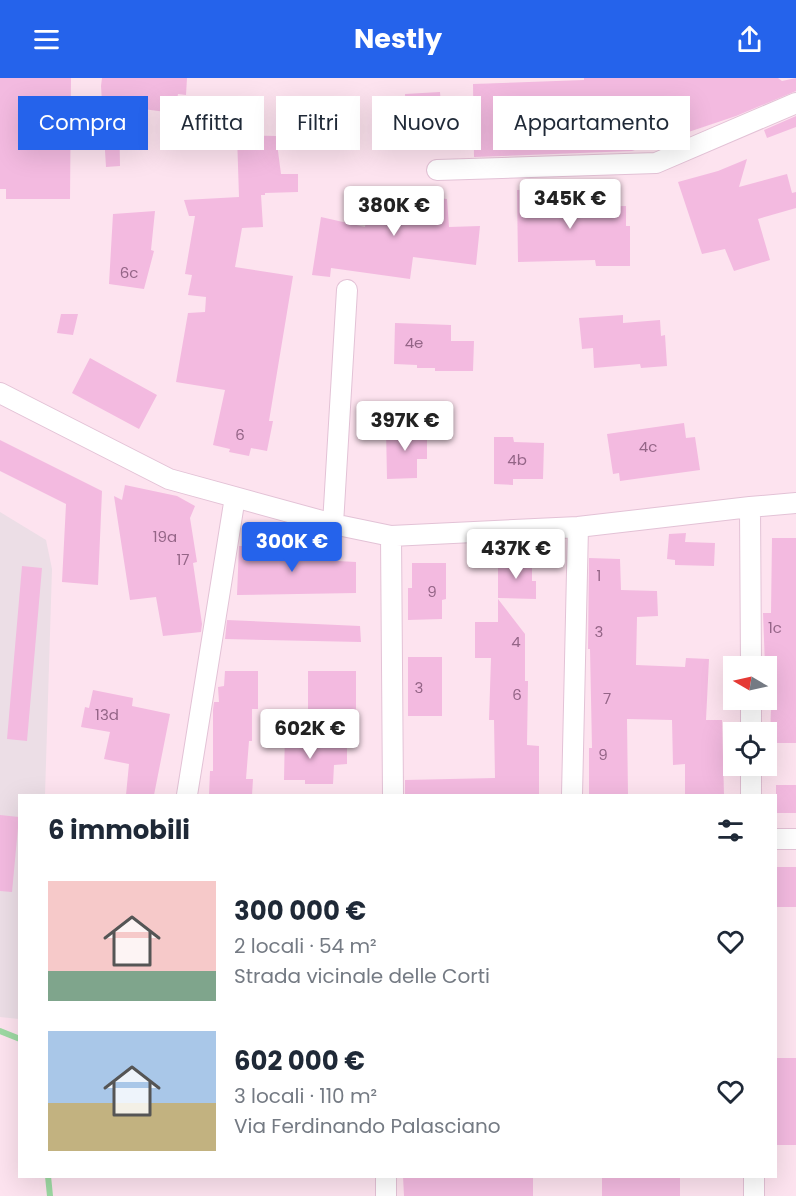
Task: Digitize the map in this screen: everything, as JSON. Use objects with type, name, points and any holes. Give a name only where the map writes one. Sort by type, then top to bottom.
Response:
[{"type":"street","points":[[437,170],[656,163],[796,103]]},
{"type":"street","points":[[333,524],[347,290]]},
{"type":"street","points":[[0,393],[169,479],[333,524],[391,536],[578,527],[796,503]]},
{"type":"street","points":[[187,794],[235,497]]},
{"type":"street","points":[[750,507],[751,656]]},
{"type":"street","points":[[572,794],[578,527]]},
{"type":"street","points":[[391,536],[393,794]]},
{"type":"street","points":[[751,776],[751,794]]},
{"type":"street","points":[[777,839],[796,839]]},
{"type":"street","points":[[386,1178],[386,1196]]},
{"type":"street","points":[[754,1178],[754,1196]]},
{"type":"shaded area","points":[[0,512],[46,540],[52,569],[45,794],[18,794],[18,1019],[0,1017]]},
{"type":"building","points":[[0,78],[71,78],[71,96],[18,96],[18,150],[70,150],[70,199],[6,199],[6,189],[0,189]]},
{"type":"building","points":[[102,78],[187,78],[186,95],[160,96],[160,111],[148,110],[148,96],[102,96]]},
{"type":"building","points":[[584,78],[778,78],[782,81],[796,78],[796,91],[736,116],[690,131],[690,96],[493,96],[493,150],[635,150],[474,157],[474,150],[481,150],[481,96],[473,96],[473,84],[584,80]]},
{"type":"building","points":[[440,92],[440,96],[405,96],[405,94]]},
{"type":"building","points":[[796,116],[796,127],[767,138],[764,130]]},
{"type":"building","points":[[264,136],[276,136],[276,150],[278,150],[281,174],[298,174],[298,192],[261,195],[263,227],[242,228],[235,267],[293,276],[269,421],[273,421],[267,451],[251,448],[249,456],[229,452],[230,449],[213,445],[225,390],[176,382],[188,313],[205,312],[206,297],[188,295],[192,275],[185,274],[195,216],[189,216],[184,200],[239,197],[237,150],[264,150]]},
{"type":"building","points":[[105,150],[120,150],[120,166],[106,167]]},
{"type":"building","points":[[747,159],[739,187],[787,174],[792,193],[796,192],[796,208],[758,219],[770,260],[734,271],[725,249],[702,254],[678,182],[718,171]]},
{"type":"building","points":[[370,189],[447,199],[449,227],[480,226],[476,265],[413,257],[410,279],[331,268],[330,277],[312,275],[321,217],[365,227]]},
{"type":"building","points":[[576,189],[577,207],[626,206],[626,226],[630,226],[630,266],[596,266],[595,260],[518,262],[517,190]]},
{"type":"building","points":[[155,211],[151,250],[154,251],[144,289],[109,284],[113,214]]},
{"type":"building","points":[[61,314],[78,314],[73,335],[57,333]]},
{"type":"building","points":[[623,315],[623,323],[660,320],[661,336],[665,335],[667,366],[641,368],[640,364],[594,368],[593,348],[582,349],[579,318]]},
{"type":"building","points":[[395,323],[451,325],[451,341],[474,341],[473,371],[435,371],[435,368],[394,364]]},
{"type":"building","points":[[90,358],[157,395],[139,429],[72,393]]},
{"type":"building","points":[[684,423],[686,438],[695,437],[700,470],[620,481],[619,473],[613,474],[607,434]]},
{"type":"building","points":[[386,428],[427,428],[427,459],[417,459],[417,478],[387,479]]},
{"type":"building","points":[[494,437],[513,437],[514,442],[544,443],[543,479],[513,479],[513,485],[494,484]]},
{"type":"building","points":[[0,440],[102,491],[98,585],[62,582],[66,504],[0,471]]},
{"type":"building","points":[[125,485],[177,496],[195,506],[190,518],[197,562],[193,563],[202,624],[201,632],[163,636],[156,597],[130,600],[114,496],[122,500]]},
{"type":"building","points":[[686,533],[685,542],[715,543],[714,566],[675,565],[675,560],[667,559],[669,534]]},
{"type":"building","points":[[772,538],[796,538],[796,743],[777,743],[777,722],[771,722],[771,710],[777,710],[777,656],[765,656],[763,613],[771,613]]},
{"type":"building","points":[[239,546],[294,547],[294,552],[321,552],[320,560],[356,562],[356,593],[237,595]]},
{"type":"building","points":[[589,558],[620,559],[621,590],[657,591],[658,616],[637,617],[636,665],[685,667],[686,658],[709,659],[706,720],[722,720],[724,794],[685,794],[685,764],[673,765],[672,720],[627,719],[628,794],[589,794],[589,748],[592,748],[590,649],[588,649]]},
{"type":"building","points":[[498,560],[532,560],[532,581],[536,581],[536,599],[498,598]]},
{"type":"building","points":[[412,563],[446,563],[446,599],[442,600],[442,619],[408,620],[408,588],[412,588]]},
{"type":"building","points":[[22,566],[42,568],[27,741],[7,739]]},
{"type":"building","points":[[498,599],[525,634],[525,681],[528,681],[527,745],[539,746],[539,794],[405,794],[405,780],[495,778],[494,720],[489,720],[491,658],[475,658],[475,622],[498,622]]},
{"type":"building","points":[[227,620],[360,626],[361,642],[225,639]]},
{"type":"building","points":[[408,657],[442,657],[442,716],[408,716]]},
{"type":"building","points":[[225,671],[258,671],[258,709],[252,709],[252,741],[249,741],[246,779],[253,779],[252,794],[209,794],[210,771],[213,771],[214,702],[219,702],[218,687],[224,686]]},
{"type":"building","points":[[308,671],[356,671],[356,712],[308,712]]},
{"type":"building","points":[[93,690],[133,698],[132,706],[170,714],[154,794],[126,794],[129,764],[104,759],[110,732],[81,727],[85,707],[89,708]]},
{"type":"building","points":[[285,730],[303,730],[302,747],[347,748],[347,764],[334,765],[333,784],[305,784],[305,780],[284,780]]},
{"type":"building","points":[[776,785],[796,785],[796,813],[777,813]]},
{"type":"building","points":[[0,815],[18,817],[12,892],[0,891]]},
{"type":"building","points":[[777,867],[796,867],[796,907],[777,907]]},
{"type":"building","points":[[777,1058],[796,1058],[796,1145],[777,1145]]},
{"type":"building","points":[[403,1178],[533,1178],[533,1196],[404,1196]]},
{"type":"building","points":[[602,1178],[680,1178],[680,1196],[602,1196]]},
{"type":"waterway","points":[[0,1031],[18,1038]]},
{"type":"waterway","points":[[48,1178],[50,1196]]}]
